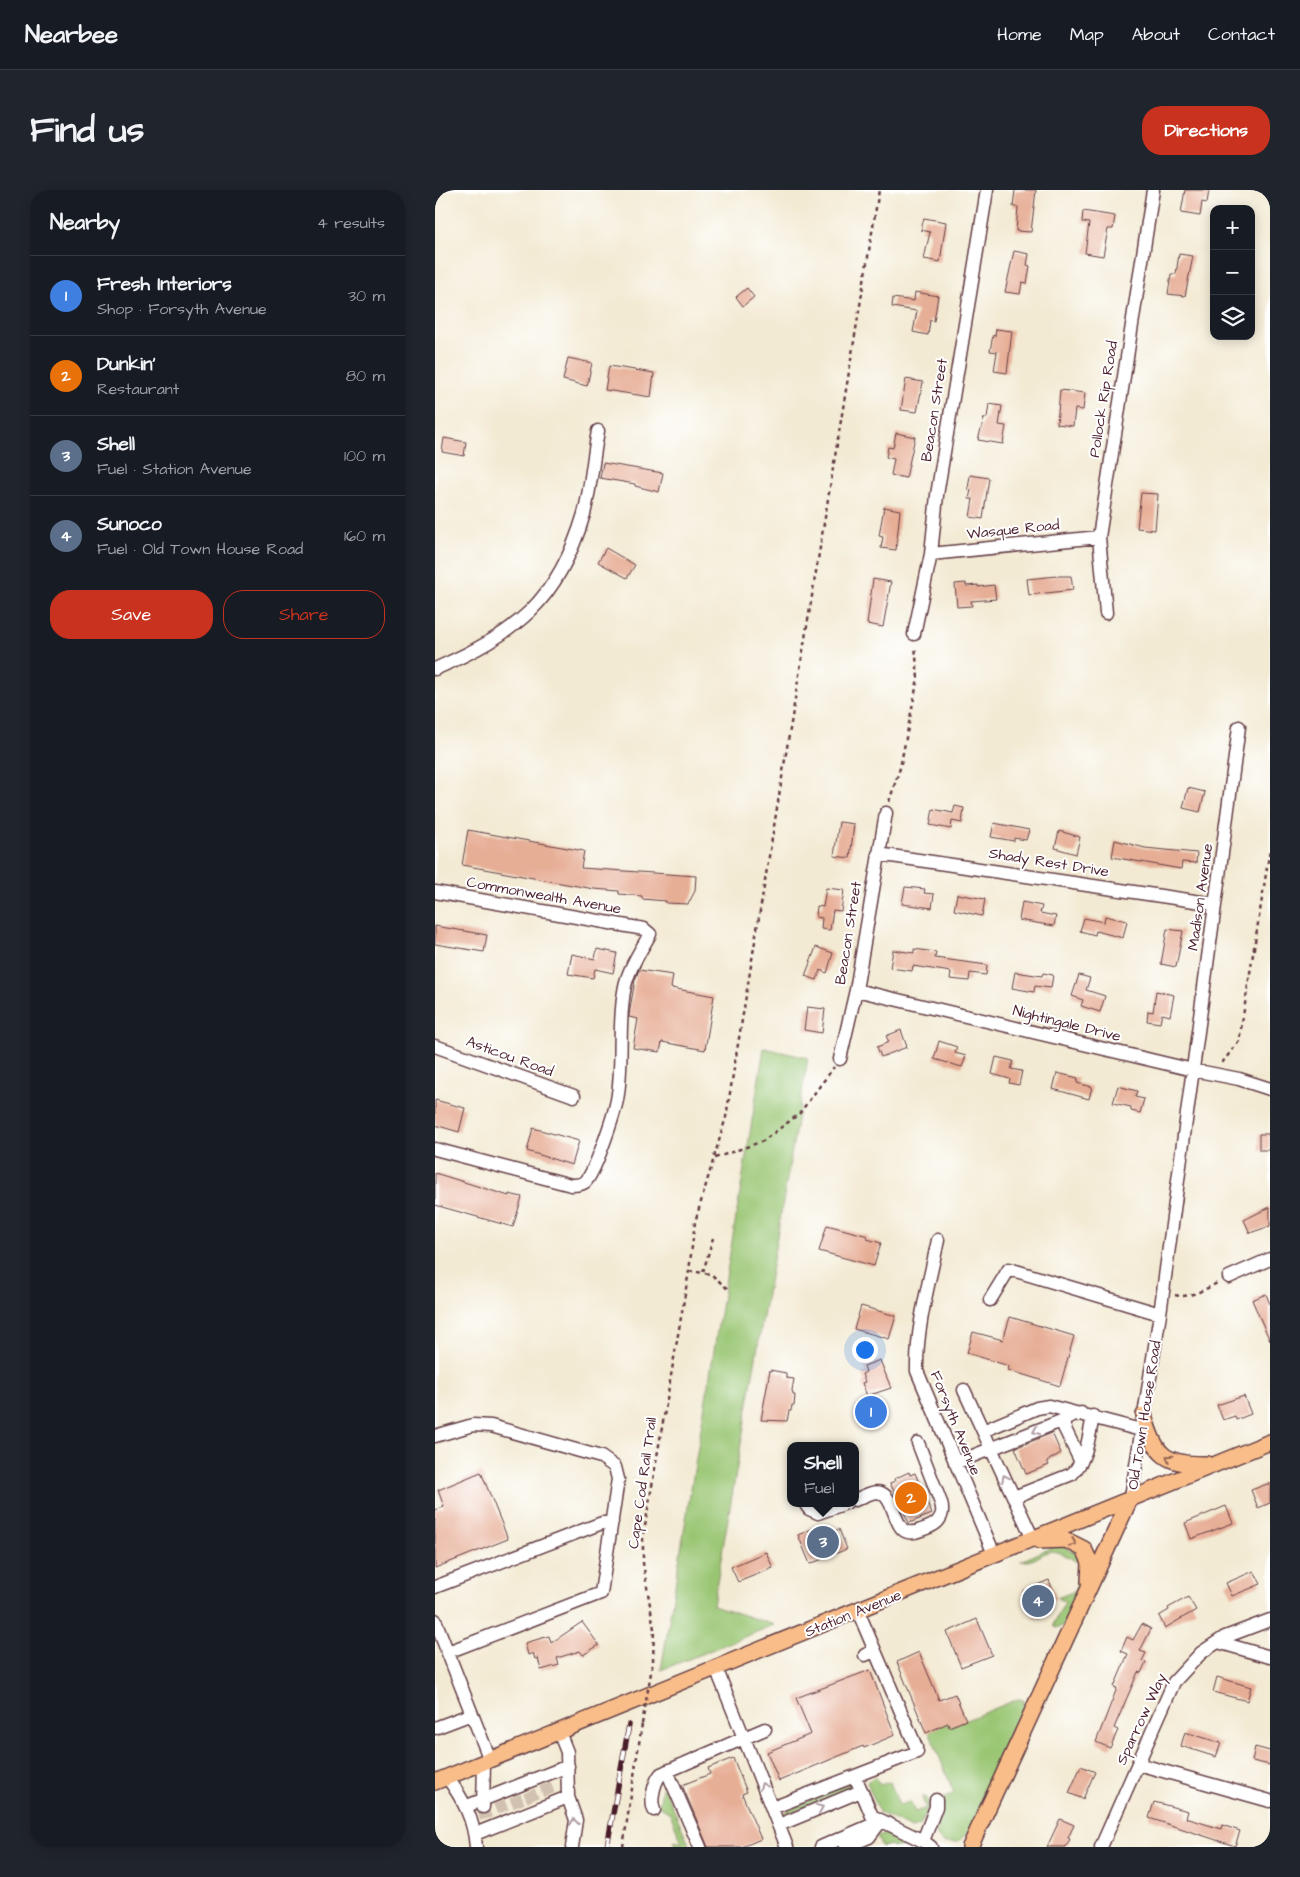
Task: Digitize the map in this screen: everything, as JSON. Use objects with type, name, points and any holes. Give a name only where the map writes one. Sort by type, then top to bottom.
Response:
[{"type":"main road","points":[[1143,1422],[1151,1438],[1166,1457],[1181,1465],[1216,1464]]},
{"type":"main road","name":"Station Avenue","points":[[441,1779],[1270,1442]]},
{"type":"main road","name":"Old Town House Road","points":[[971,1847],[1131,1497]]},
{"type":"main road","points":[[1029,1540],[1066,1540],[1084,1549],[1090,1562],[1088,1591]]},
{"type":"street","name":"Beacon Street","points":[[914,634],[931,554],[937,496],[987,190]]},
{"type":"street","name":"Pollock Rip Road","points":[[1106,614],[1099,537],[1153,190]]},
{"type":"street","points":[[435,669],[467,655],[504,634],[533,610],[553,584],[570,551],[584,513],[598,431]]},
{"type":"street","name":"Wasque Road","points":[[931,554],[1099,537]]},
{"type":"street","name":"Madison Avenue","points":[[1193,1070],[1239,728]]},
{"type":"street","name":"Beacon Street","points":[[840,1059],[856,990],[886,813]]},
{"type":"street","name":"Shady Rest Drive","points":[[878,854],[1215,904]]},
{"type":"street","name":"Commonwealth Avenue","points":[[435,892],[577,916],[646,931],[650,934],[625,984],[620,1019],[620,1062],[617,1101],[597,1160],[587,1180],[580,1185],[571,1185],[435,1149]]},
{"type":"street","name":"Nightingale Drive","points":[[856,990],[1193,1070],[1239,1079],[1270,1089]]},
{"type":"street","name":"Asticou Road","points":[[435,1046],[574,1096]]},
{"type":"street","name":"Old Town House Road","points":[[1131,1497],[1160,1314],[1193,1070]]},
{"type":"street","name":"Forsyth Avenue","points":[[938,1240],[916,1349],[917,1371],[994,1554]]},
{"type":"street","points":[[1229,1277],[1270,1259]]},
{"type":"street","points":[[990,1300],[1009,1269],[1160,1314]]},
{"type":"street","points":[[964,1390],[1014,1496],[1029,1540]]},
{"type":"street","points":[[983,1431],[1037,1408],[1049,1406],[1093,1416],[1143,1422]]},
{"type":"street","points":[[955,1463],[992,1450],[1081,1413]]},
{"type":"street","points":[[1014,1496],[1072,1474],[1081,1462],[1093,1416]]},
{"type":"street","points":[[1061,1420],[1081,1462]]},
{"type":"street","points":[[435,1436],[473,1425],[491,1426],[606,1459],[615,1467],[618,1479],[601,1594],[448,1652]]},
{"type":"street","points":[[859,1498],[876,1492],[886,1496],[899,1525],[904,1530],[917,1532],[937,1522],[942,1513],[941,1503],[918,1443]]},
{"type":"street","points":[[808,1507],[818,1513],[835,1507]]},
{"type":"street","points":[[435,1587],[602,1523],[612,1522]]},
{"type":"street","points":[[772,1808],[855,1776],[916,1749],[870,1653],[858,1611]]},
{"type":"street","points":[[435,1620],[472,1714],[487,1761],[485,1814],[476,1843]]},
{"type":"street","name":"Sparrow Way","points":[[1101,1847],[1174,1682],[1201,1653],[1225,1637],[1270,1620]]},
{"type":"street","points":[[1218,1642],[1270,1657]]},
{"type":"street","points":[[717,1668],[787,1847]]},
{"type":"street","points":[[435,1728],[472,1714]]},
{"type":"street","points":[[654,1810],[652,1804],[656,1782],[665,1772],[765,1729]]},
{"type":"street","points":[[559,1732],[567,1752],[567,1797],[576,1820],[572,1847]]},
{"type":"street","points":[[1138,1764],[1270,1801]]},
{"type":"street","points":[[441,1779],[467,1806],[485,1814],[547,1790],[568,1766]]},
{"type":"street","points":[[665,1772],[692,1847]]},
{"type":"street","points":[[665,1772],[700,1847]]},
{"type":"street","points":[[855,1776],[872,1816],[927,1844],[936,1800]]},
{"type":"street","points":[[485,1814],[547,1790],[567,1797]]},
{"type":"street","points":[[779,1825],[861,1791]]},
{"type":"street","points":[[467,1806],[476,1843]]},
{"type":"street","points":[[821,1847],[881,1821]]},
{"type":"street","points":[[845,1847],[869,1837],[881,1821]]},
{"type":"path","name":"Cape Cod Rail Trail","points":[[623,1847],[653,1661],[654,1629],[643,1563],[643,1538],[689,1271],[695,1222],[726,1117],[735,1069],[879,190]]},
{"type":"path","points":[[886,813],[901,768],[918,678],[914,634]]},
{"type":"path","points":[[1214,1074],[1239,1041],[1270,849]]},
{"type":"path","points":[[715,1158],[763,1141],[799,1114],[840,1059]]},
{"type":"path","points":[[703,1272],[713,1238]]},
{"type":"path","points":[[689,1271],[711,1274],[730,1291]]},
{"type":"path","points":[[1163,1292],[1180,1296],[1204,1290],[1229,1277]]},
{"type":"green space","points":[[764,1048],[808,1058],[713,1605],[774,1625],[661,1670]]},
{"type":"green space","points":[[1061,1546],[1078,1553],[1081,1560],[1075,1561],[1064,1554],[1050,1551],[1035,1559],[1021,1561],[1052,1547]]},
{"type":"green space","points":[[1080,1580],[1083,1584],[1063,1626],[1055,1628],[1053,1625],[1065,1602],[1057,1598],[1075,1591],[1077,1581]]},
{"type":"green space","points":[[1018,1699],[1023,1700],[1024,1708],[992,1781],[988,1781],[989,1787],[968,1832],[958,1842],[944,1843],[937,1836],[936,1832],[944,1798],[954,1793],[929,1731],[948,1723],[949,1727]]},
{"type":"green space","points":[[875,1776],[880,1785],[890,1782],[899,1805],[910,1802],[915,1812],[926,1808],[922,1798],[923,1796],[927,1798],[929,1804],[920,1826],[911,1828],[879,1812],[867,1782]]},
{"type":"green space","points":[[849,1783],[853,1786],[851,1788],[787,1814],[784,1812]]},
{"type":"green space","points":[[662,1788],[665,1789],[690,1847],[676,1847],[675,1845],[675,1841],[682,1843],[670,1813],[659,1806]]},
{"type":"green space","points":[[887,1834],[910,1843],[913,1847],[892,1847],[891,1845],[882,1847],[877,1837]]},
{"type":"building","points":[[1015,190],[1036,190],[1031,232],[1016,231],[1018,207],[1013,207]]},
{"type":"building","points":[[1185,190],[1209,190],[1207,203],[1202,202],[1200,216],[1181,213]]},
{"type":"building","points":[[1083,211],[1115,216],[1113,229],[1108,229],[1103,256],[1085,253],[1089,223],[1082,222]]},
{"type":"building","points":[[924,218],[946,222],[940,262],[924,259],[930,232],[921,230]]},
{"type":"building","points":[[1014,251],[1029,254],[1027,265],[1030,266],[1027,283],[1022,282],[1020,294],[1005,292]]},
{"type":"building","points":[[1179,254],[1193,256],[1185,296],[1168,294],[1171,274],[1176,274]]},
{"type":"building","points":[[747,288],[754,297],[743,306],[736,297]]},
{"type":"building","points":[[915,292],[938,296],[934,321],[930,320],[928,335],[913,332],[917,311],[892,307],[893,298],[914,301]]},
{"type":"building","points":[[996,329],[1012,331],[1007,373],[994,371],[997,352],[990,351]]},
{"type":"building","points":[[568,358],[592,363],[587,386],[563,380]]},
{"type":"building","points":[[609,366],[654,373],[651,397],[605,390]]},
{"type":"building","points":[[906,379],[923,382],[917,412],[901,410]]},
{"type":"building","points":[[1060,390],[1085,393],[1083,410],[1075,409],[1073,426],[1057,424]]},
{"type":"building","points":[[989,404],[1002,406],[999,425],[1006,426],[1003,444],[978,440],[984,418],[987,418]]},
{"type":"building","points":[[896,433],[915,437],[906,478],[891,475],[894,459],[886,457],[888,447],[893,448]]},
{"type":"building","points":[[444,438],[466,442],[464,456],[442,452]]},
{"type":"building","points":[[603,463],[663,473],[659,492],[635,486],[635,484],[600,478]]},
{"type":"building","points":[[970,475],[989,478],[983,519],[970,517],[973,499],[969,499],[971,490],[968,489]]},
{"type":"building","points":[[1141,493],[1158,494],[1155,530],[1137,528]]},
{"type":"building","points":[[884,507],[900,510],[896,550],[881,548],[883,537],[879,536]]},
{"type":"building","points":[[606,548],[635,565],[627,578],[598,562]]},
{"type":"building","points":[[1071,576],[1073,590],[1029,595],[1027,579]]},
{"type":"building","points":[[873,579],[891,582],[883,627],[867,624]]},
{"type":"building","points":[[966,583],[966,586],[978,585],[978,587],[994,585],[996,599],[971,601],[972,606],[957,607],[955,584]]},
{"type":"building","points":[[1188,788],[1205,792],[1200,812],[1183,808]]},
{"type":"building","points":[[955,806],[964,808],[962,823],[952,821],[951,829],[930,825],[933,809],[953,813]]},
{"type":"building","points":[[839,822],[854,824],[850,858],[834,856]]},
{"type":"building","points":[[994,823],[1029,830],[1026,840],[1014,838],[1014,841],[991,837]]},
{"type":"building","points":[[468,830],[584,851],[581,868],[696,876],[695,891],[688,904],[666,903],[666,901],[642,899],[642,896],[619,894],[619,891],[594,889],[462,865]]},
{"type":"building","points":[[1059,831],[1080,837],[1076,854],[1055,848]]},
{"type":"building","points":[[1115,840],[1145,848],[1197,853],[1196,863],[1182,862],[1181,869],[1112,857]]},
{"type":"building","points":[[905,887],[925,889],[924,893],[934,894],[932,908],[902,904]]},
{"type":"building","points":[[826,888],[844,890],[841,911],[833,910],[830,930],[821,929],[822,918],[816,917],[817,906],[823,907]]},
{"type":"building","points":[[957,894],[985,899],[982,916],[954,910]]},
{"type":"building","points":[[1022,902],[1042,906],[1040,913],[1056,916],[1054,926],[1019,920]]},
{"type":"building","points":[[1105,916],[1127,921],[1123,938],[1096,931],[1095,935],[1080,931],[1084,918],[1104,922]]},
{"type":"building","points":[[435,926],[487,935],[484,952],[435,944]]},
{"type":"building","points":[[1167,929],[1183,931],[1176,967],[1161,964]]},
{"type":"building","points":[[816,947],[833,953],[827,973],[820,970],[817,980],[805,976]]},
{"type":"building","points":[[597,949],[617,953],[613,973],[595,969],[593,978],[568,974],[572,954],[595,959]]},
{"type":"building","points":[[914,949],[936,952],[935,958],[987,965],[986,975],[970,973],[969,981],[950,979],[951,972],[913,966],[912,971],[890,968],[893,950],[914,953]]},
{"type":"building","points":[[639,970],[673,975],[671,988],[714,996],[705,1050],[662,1042],[660,1052],[633,1048],[638,1019],[629,1017],[629,1015],[635,980]]},
{"type":"building","points":[[1015,972],[1042,976],[1043,973],[1053,975],[1051,988],[1035,986],[1034,992],[1012,988]]},
{"type":"building","points":[[1079,975],[1090,978],[1086,990],[1105,996],[1100,1012],[1081,1006],[1083,1000],[1072,996]]},
{"type":"building","points":[[1156,991],[1174,995],[1170,1016],[1162,1014],[1160,1023],[1147,1021],[1148,1011],[1153,1012]]},
{"type":"building","points":[[807,1007],[825,1009],[822,1033],[804,1030]]},
{"type":"building","points":[[901,1030],[907,1047],[881,1057],[877,1047],[889,1042],[886,1036]]},
{"type":"building","points":[[939,1041],[957,1047],[955,1053],[966,1056],[962,1067],[934,1059]]},
{"type":"building","points":[[996,1057],[1013,1061],[1011,1069],[1022,1071],[1019,1085],[1009,1083],[1010,1079],[992,1074]]},
{"type":"building","points":[[1057,1073],[1078,1078],[1077,1083],[1092,1087],[1089,1099],[1053,1089]]},
{"type":"building","points":[[1118,1086],[1137,1091],[1135,1097],[1144,1099],[1140,1113],[1131,1111],[1131,1107],[1113,1103]]},
{"type":"building","points":[[435,1100],[465,1108],[459,1132],[435,1125]]},
{"type":"building","points":[[533,1128],[579,1141],[572,1165],[527,1151]]},
{"type":"building","points":[[1259,1134],[1269,1134],[1269,1150],[1259,1150]]},
{"type":"building","points":[[435,1173],[509,1196],[509,1194],[522,1197],[513,1227],[435,1205]]},
{"type":"building","points":[[1270,1207],[1270,1226],[1250,1233],[1244,1220]]},
{"type":"building","points":[[827,1225],[868,1236],[867,1239],[881,1243],[874,1266],[819,1251]]},
{"type":"building","points":[[1266,1294],[1270,1304],[1270,1341],[1252,1300]]},
{"type":"building","points":[[861,1306],[896,1316],[889,1339],[854,1329]]},
{"type":"building","points":[[1010,1317],[1074,1336],[1060,1386],[1008,1370],[1009,1366],[967,1353],[973,1332],[1003,1340]]},
{"type":"building","points":[[880,1360],[891,1388],[867,1396],[862,1383],[865,1382],[862,1374],[866,1372],[864,1366]]},
{"type":"building","points":[[770,1370],[786,1373],[786,1378],[794,1379],[792,1390],[793,1395],[795,1395],[794,1406],[792,1405],[791,1411],[789,1411],[787,1421],[761,1420]]},
{"type":"building","points":[[1244,1396],[1251,1414],[1236,1420],[1235,1416],[1223,1420],[1217,1405]]},
{"type":"building","points":[[1052,1433],[1061,1453],[1047,1461],[1049,1465],[1026,1474],[1015,1448]]},
{"type":"building","points":[[481,1472],[508,1539],[435,1568],[435,1510],[444,1507],[438,1490]]},
{"type":"building","points":[[909,1472],[910,1475],[915,1473],[932,1514],[909,1523],[890,1483]]},
{"type":"building","points":[[1270,1483],[1270,1503],[1258,1508],[1251,1490]]},
{"type":"building","points":[[1226,1506],[1233,1523],[1191,1539],[1185,1523]]},
{"type":"building","points":[[819,1526],[823,1536],[839,1529],[847,1549],[810,1564],[798,1535]]},
{"type":"building","points":[[766,1552],[773,1568],[738,1582],[731,1567]]},
{"type":"building","points":[[1254,1571],[1261,1584],[1232,1596],[1226,1583]]},
{"type":"building","points":[[1049,1580],[1056,1598],[1040,1605],[1044,1615],[1035,1619],[1023,1591]]},
{"type":"building","points":[[1188,1597],[1196,1610],[1165,1628],[1159,1616],[1169,1610],[1168,1608]]},
{"type":"building","points":[[977,1619],[992,1655],[961,1667],[947,1632]]},
{"type":"building","points":[[582,1622],[599,1645],[583,1655],[580,1651],[557,1658],[559,1665],[541,1670],[538,1658],[535,1659],[533,1653],[528,1655],[525,1643],[549,1636],[551,1643]]},
{"type":"building","points":[[1142,1624],[1151,1629],[1140,1651],[1146,1653],[1142,1661],[1146,1662],[1141,1673],[1138,1672],[1114,1728],[1118,1730],[1110,1748],[1096,1742],[1117,1688],[1114,1687],[1128,1654],[1121,1651],[1127,1637],[1133,1640]]},
{"type":"building","points":[[919,1652],[939,1700],[955,1694],[966,1720],[949,1727],[948,1723],[926,1733],[897,1662]]},
{"type":"building","points":[[870,1670],[895,1735],[864,1748],[863,1746],[779,1781],[767,1752],[811,1734],[796,1698]]},
{"type":"building","points":[[1217,1677],[1251,1687],[1247,1701],[1213,1692]]},
{"type":"building","points":[[1185,1732],[1221,1743],[1216,1757],[1181,1746]]},
{"type":"building","points":[[1255,1747],[1270,1751],[1270,1765],[1252,1761]]},
{"type":"building","points":[[733,1758],[747,1792],[742,1794],[761,1839],[742,1847],[708,1847],[682,1785],[710,1774],[708,1768]]},
{"type":"building","points":[[1081,1766],[1095,1772],[1083,1799],[1069,1793]]},
{"type":"building","points":[[1154,1802],[1188,1811],[1186,1818],[1221,1829],[1222,1825],[1240,1831],[1235,1846],[1149,1818]]},
{"type":"building","points":[[1060,1819],[1074,1825],[1068,1838],[1070,1839],[1066,1847],[1047,1847]]},
{"type":"tunnel","points":[[545,1784],[549,1795]]},
{"type":"tunnel","points":[[529,1791],[533,1800]]},
{"type":"tunnel","points":[[515,1796],[519,1806]]},
{"type":"tunnel","points":[[499,1802],[503,1812]]},
{"type":"tunnel","points":[[483,1808],[486,1819]]},
{"type":"railway","points":[[607,1847],[629,1725]]},
{"type":"place","name":"Fresh Interiors","points":[[871,1412]]},
{"type":"place","name":"Dunkin'","points":[[911,1498]]},
{"type":"place","name":"Shell","points":[[823,1542]]},
{"type":"place","name":"Sunoco","points":[[1038,1601]]}]
